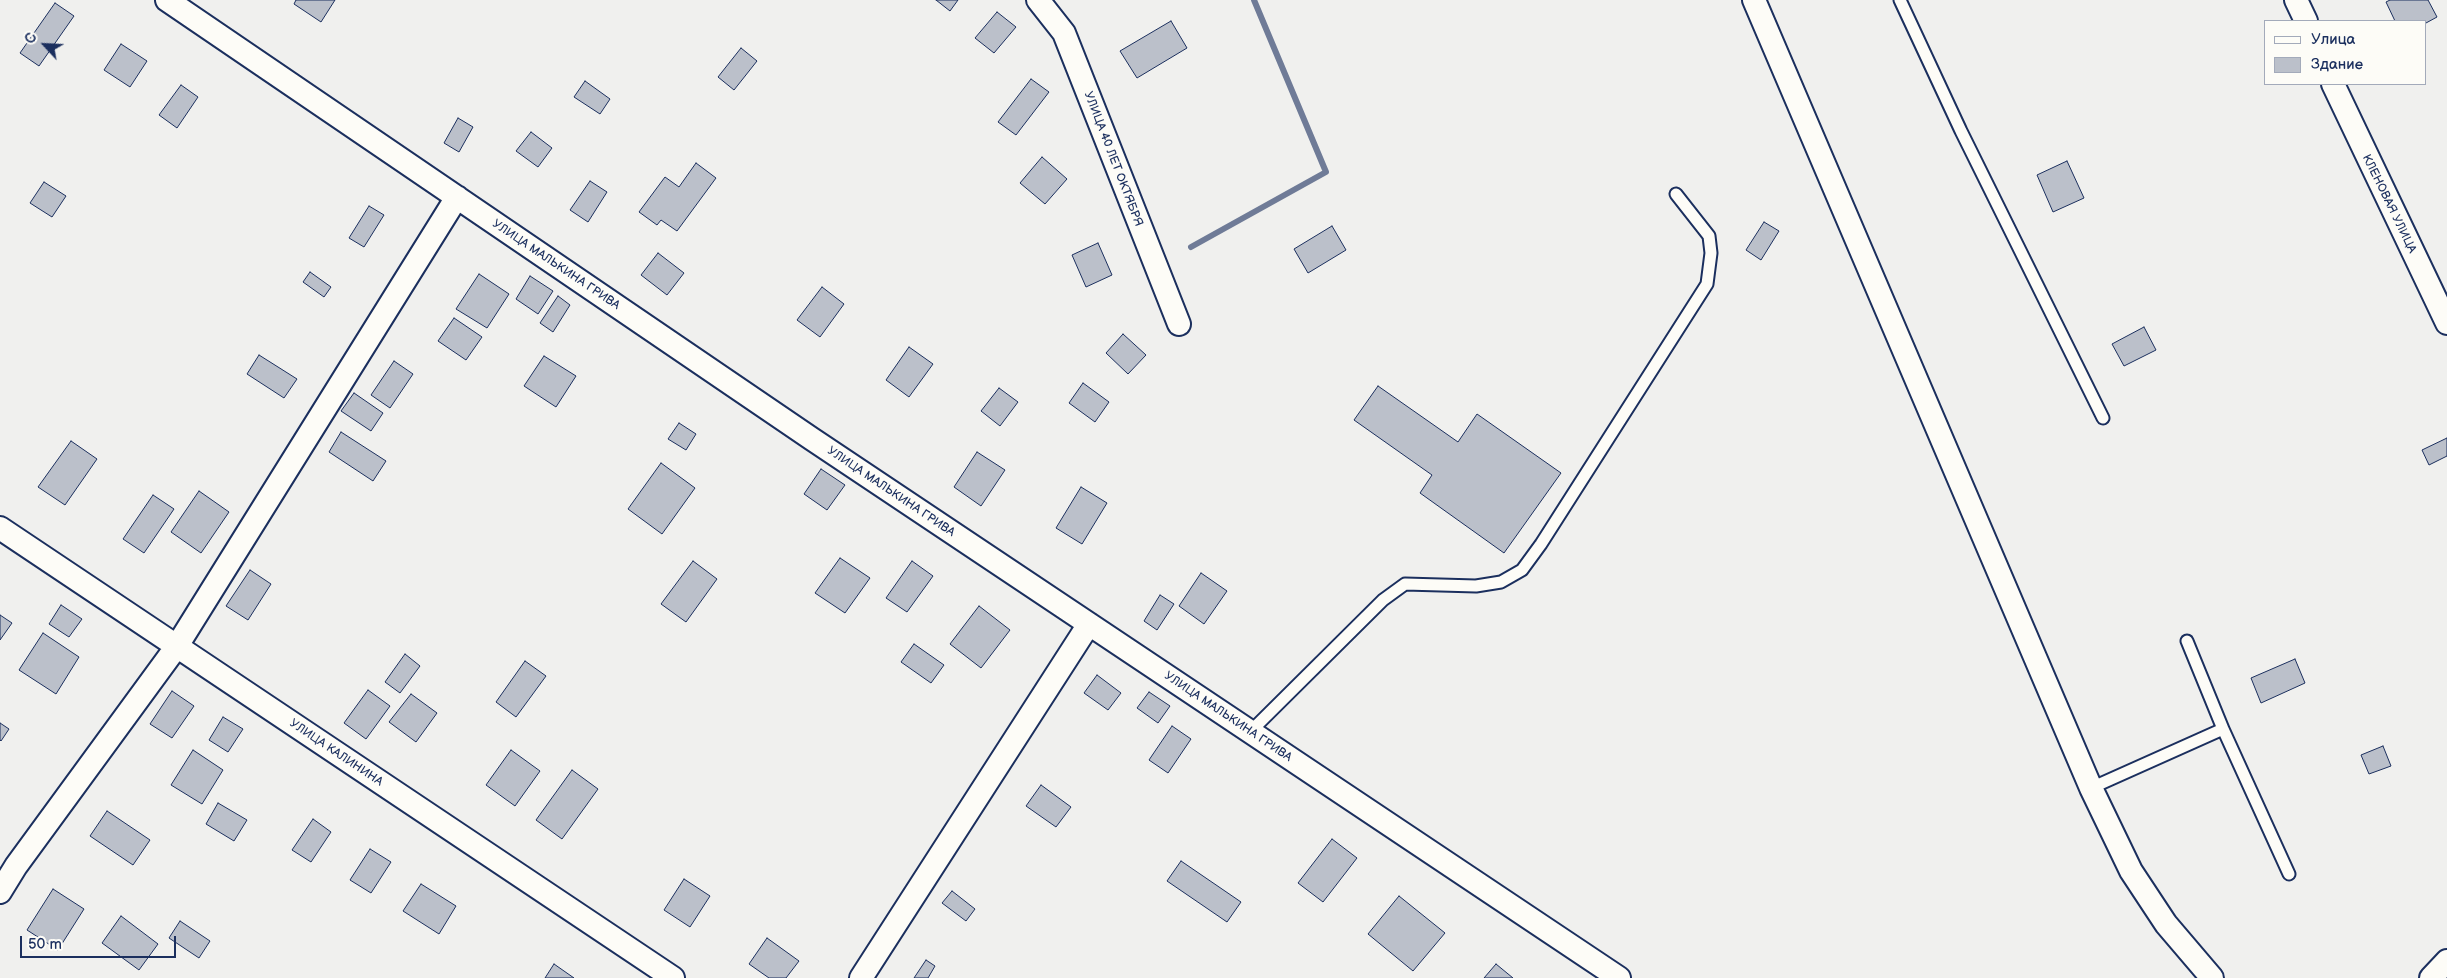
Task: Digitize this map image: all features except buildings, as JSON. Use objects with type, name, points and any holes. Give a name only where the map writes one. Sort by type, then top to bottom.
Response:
[{"type":"street","name":"УЛИЦА МАЛЬКИНА ГРИВА","points":[[167,0],[1089,624],[1619,978]]},
{"type":"street","name":"УЛИЦА 40 ЛЕТ ОКТЯБРЯ","points":[[1038,0],[1064,32],[1179,324]]},
{"type":"street","points":[[1754,0],[2090,788],[2131,871],[2166,924],[2212,978]]},
{"type":"street","points":[[2296,0],[2306,20]]},
{"type":"street","name":"КЛЕНОВАЯ УЛИЦА","points":[[2333,85],[2447,324]]},
{"type":"street","points":[[0,892],[16,866],[177,646],[457,197]]},
{"type":"street","name":"УЛИЦА КАЛИНИНА","points":[[0,528],[673,978]]},
{"type":"street","points":[[861,978],[1089,624]]},
{"type":"street","points":[[2431,978],[2447,961]]},
{"type":"lane","points":[[1900,0],[1961,131],[2103,418]]},
{"type":"lane","points":[[1250,732],[1383,600],[1404,584],[1476,586],[1501,582],[1522,570],[1541,544],[1706,284],[1711,253],[1709,236],[1676,194]]},
{"type":"lane","points":[[2187,641],[2223,729],[2288,874]]},
{"type":"lane","points":[[2090,788],[2223,729]]},
{"type":"waterway","points":[[1191,247],[1326,172],[1254,0]]}]
